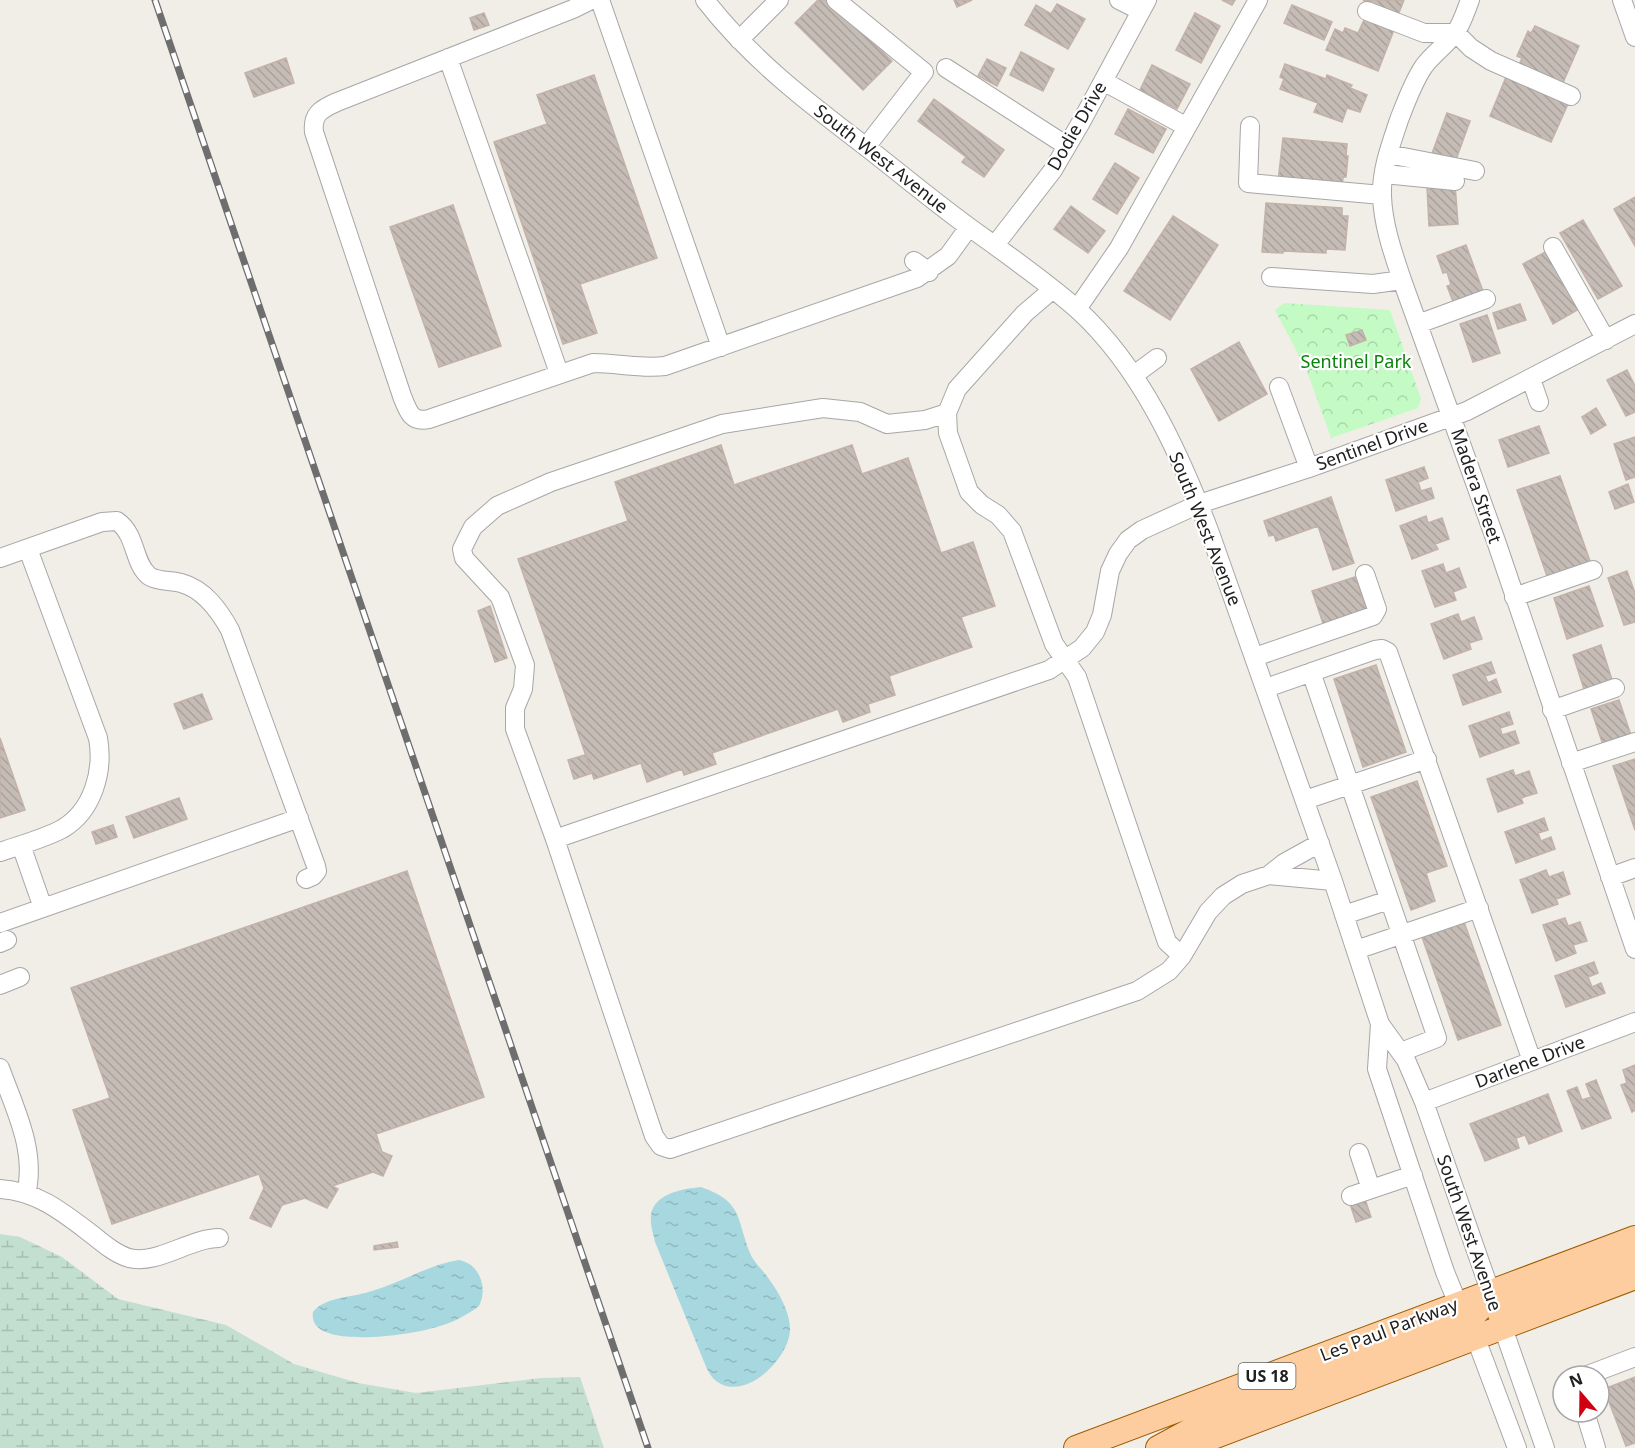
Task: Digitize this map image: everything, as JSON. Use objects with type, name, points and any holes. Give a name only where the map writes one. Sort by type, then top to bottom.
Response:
[{"type":"main road","name":"Les Paul Parkway","points":[[1184,1448],[1467,1322],[1491,1292],[1635,1238]]},
{"type":"main road","points":[[1500,1322],[1535,1296],[1635,1258]]},
{"type":"main road","points":[[1158,1448],[1217,1416],[1428,1339],[1467,1322],[1486,1325],[1500,1322],[1635,1277]]},
{"type":"main road","name":"Les Paul Parkway","points":[[1076,1448],[1467,1322]]},
{"type":"street","points":[[591,0],[324,108],[316,114],[313,123],[314,132],[402,396],[408,411],[414,418],[421,421],[593,363],[612,363],[632,367],[665,366],[721,347],[897,286],[921,266],[948,256],[969,228]]},
{"type":"street","points":[[600,0],[654,138],[713,311],[721,347]]},
{"type":"street","name":"South West Avenue","points":[[705,0],[739,40],[798,94],[1077,309],[1134,375],[1158,417],[1199,504],[1320,843],[1380,1024],[1407,1060],[1424,1102],[1545,1448]]},
{"type":"street","points":[[739,40],[779,0]]},
{"type":"street","points":[[836,0],[924,72],[866,147]]},
{"type":"street","points":[[1119,0],[1144,6]]},
{"type":"street","points":[[1077,309],[1119,248],[1258,0]]},
{"type":"street","points":[[1456,33],[1470,0]]},
{"type":"street","points":[[1622,0],[1635,37]]},
{"type":"street","name":"Dodie Drive","points":[[994,245],[1053,170],[1144,6]]},
{"type":"street","points":[[1367,11],[1424,33],[1456,33],[1482,56],[1571,96]]},
{"type":"street","name":"Madera Street","points":[[1456,33],[1432,57],[1414,82],[1388,153],[1382,195],[1389,238],[1610,877],[1631,924],[1635,949]]},
{"type":"street","points":[[448,58],[559,373]]},
{"type":"street","points":[[946,68],[1067,146]]},
{"type":"street","points":[[1103,81],[1187,127]]},
{"type":"street","points":[[1250,126],[1248,183],[1382,195]]},
{"type":"street","points":[[1388,153],[1475,171]]},
{"type":"street","points":[[1384,174],[1455,181]]},
{"type":"street","points":[[1553,247],[1606,340]]},
{"type":"street","points":[[1271,277],[1373,284],[1402,280]]},
{"type":"street","points":[[1052,290],[1025,313],[957,388],[947,413],[948,433],[969,492],[982,505],[998,515],[1011,531],[1054,644],[1077,677],[1167,942],[1182,956]]},
{"type":"street","points":[[1418,324],[1486,299]]},
{"type":"street","name":"Sentinel Drive","points":[[555,839],[1031,677],[1064,661],[1082,648],[1095,632],[1102,615],[1110,571],[1128,540],[1142,530],[1199,504],[1309,468],[1467,411],[1635,324]]},
{"type":"street","points":[[1134,375],[1157,358]]},
{"type":"street","points":[[1531,379],[1539,402]]},
{"type":"street","points":[[1279,387],[1285,416],[1309,468]]},
{"type":"street","points":[[947,413],[925,420],[887,424],[860,412],[824,408],[722,424],[551,483],[497,506],[473,527],[462,549],[464,558],[500,597],[525,665],[523,689],[515,708],[515,729],[555,839],[654,1137],[661,1146],[670,1149],[1137,991],[1169,971],[1182,956],[1204,918],[1223,896],[1242,884],[1269,875],[1284,863],[1320,843]]},
{"type":"street","points":[[0,558],[102,522],[117,521],[125,526],[130,534],[147,574],[153,578],[189,586],[206,597],[219,611],[230,630],[299,818],[299,839],[317,871],[306,879]]},
{"type":"street","points":[[0,852],[54,832],[71,822],[93,792],[100,762],[98,738],[28,549]]},
{"type":"street","points":[[1514,597],[1593,570]]},
{"type":"street","points":[[1255,657],[1303,637],[1376,613],[1375,602],[1365,574]]},
{"type":"street","points":[[1266,688],[1375,650],[1382,649],[1388,652],[1532,1061]]},
{"type":"street","points":[[1311,672],[1437,1038],[1401,1053]]},
{"type":"street","points":[[1552,710],[1615,688]]},
{"type":"street","points":[[1573,768],[1635,742]]},
{"type":"street","points":[[1573,768],[1635,753]]},
{"type":"street","points":[[1305,800],[1427,759]]},
{"type":"street","points":[[0,923],[299,818]]},
{"type":"street","points":[[21,845],[43,908]]},
{"type":"street","points":[[1610,877],[1635,868]]},
{"type":"street","points":[[1269,875],[1333,881]]},
{"type":"street","points":[[1344,915],[1389,900]]},
{"type":"street","points":[[1356,950],[1479,908]]},
{"type":"street","points":[[0,985],[20,977]]},
{"type":"street","name":"Darlene Drive","points":[[1424,1102],[1635,1022]]},
{"type":"street","name":"South West Avenue","points":[[1380,1024],[1377,1069],[1467,1322],[1517,1448]]},
{"type":"street","points":[[0,1068],[28,1152],[30,1174],[26,1194]]},
{"type":"street","points":[[1359,1153],[1371,1189]]},
{"type":"street","points":[[1351,1196],[1413,1175]]},
{"type":"street","points":[[0,1189],[26,1194],[51,1204],[107,1246],[129,1258],[147,1259],[205,1240],[219,1238]]},
{"type":"street","points":[[1611,1366],[1635,1357]]},
{"type":"street","points":[[1589,1424],[1596,1448]]},
{"type":"green space","name":"Sentinel Park","points":[[1284,303],[1390,310],[1421,399],[1418,408],[1331,438],[1307,371],[1275,310]]},
{"type":"green space","points":[[0,1234],[20,1237],[62,1257],[118,1299],[226,1325],[294,1364],[358,1383],[416,1393],[541,1378],[580,1377],[604,1448],[0,1448]]},
{"type":"water","points":[[701,1187],[724,1199],[736,1212],[752,1257],[780,1296],[790,1323],[788,1341],[774,1365],[763,1375],[739,1386],[726,1386],[715,1380],[707,1369],[651,1227],[651,1213],[660,1200],[675,1192]]},
{"type":"water","points":[[459,1260],[472,1266],[477,1272],[483,1292],[479,1306],[452,1322],[405,1334],[363,1337],[326,1332],[315,1324],[313,1312],[324,1303],[377,1289],[435,1266]]},
{"type":"building","points":[[818,0],[829,0],[892,61],[863,90],[795,23]]},
{"type":"building","points":[[954,0],[972,0],[957,7]]},
{"type":"building","points":[[1222,0],[1235,0],[1232,5]]},
{"type":"building","points":[[1363,0],[1404,0],[1398,15]]},
{"type":"building","points":[[1057,4],[1085,19],[1068,49],[1025,25],[1036,5],[1051,14]]},
{"type":"building","points":[[1292,5],[1332,22],[1324,40],[1284,23]]},
{"type":"building","points":[[484,13],[489,25],[474,30],[470,18]]},
{"type":"building","points":[[1195,13],[1220,26],[1201,63],[1176,50]]},
{"type":"building","points":[[1365,18],[1394,30],[1378,71],[1326,50],[1335,29],[1343,33],[1345,28],[1358,33]]},
{"type":"building","points":[[1535,26],[1579,46],[1562,85],[1519,65],[1522,58],[1517,56],[1528,31],[1531,33]]},
{"type":"building","points":[[1021,52],[1054,69],[1043,91],[1010,75]]},
{"type":"building","points":[[286,58],[294,83],[254,97],[245,73]]},
{"type":"building","points":[[987,59],[1006,68],[997,86],[978,76]]},
{"type":"building","points":[[1285,64],[1326,79],[1327,75],[1352,85],[1350,88],[1367,95],[1360,112],[1347,108],[1342,122],[1314,112],[1318,103],[1280,89],[1284,79],[1280,77]]},
{"type":"building","points":[[1152,65],[1190,84],[1177,109],[1140,90]]},
{"type":"building","points":[[594,75],[657,258],[580,284],[597,333],[563,344],[494,142],[547,124],[537,95]]},
{"type":"building","points":[[1506,77],[1568,104],[1551,142],[1490,116]]},
{"type":"building","points":[[934,99],[1004,150],[984,177],[962,162],[966,157],[918,121]]},
{"type":"building","points":[[1128,109],[1166,129],[1153,153],[1115,134]]},
{"type":"building","points":[[1447,113],[1470,121],[1454,165],[1431,156]]},
{"type":"building","points":[[1283,138],[1347,144],[1346,177],[1343,177],[1342,188],[1278,181]]},
{"type":"building","points":[[1115,163],[1139,178],[1117,214],[1093,199]]},
{"type":"building","points":[[1455,184],[1458,224],[1429,226],[1427,186]]},
{"type":"building","points":[[1635,197],[1635,246],[1614,209]]},
{"type":"building","points":[[1266,203],[1342,208],[1342,216],[1348,216],[1345,250],[1326,249],[1326,253],[1262,252]]},
{"type":"building","points":[[453,205],[501,346],[439,367],[390,227]]},
{"type":"building","points":[[1071,206],[1105,231],[1088,253],[1054,229]]},
{"type":"building","points":[[1173,216],[1218,245],[1170,320],[1124,291]]},
{"type":"building","points":[[1583,220],[1622,286],[1598,299],[1560,233]]},
{"type":"building","points":[[1466,245],[1484,294],[1454,304],[1447,286],[1451,285],[1447,272],[1443,273],[1437,256]]},
{"type":"building","points":[[1549,250],[1579,309],[1553,324],[1523,264]]},
{"type":"building","points":[[1520,304],[1526,320],[1498,329],[1493,313]]},
{"type":"building","points":[[1487,315],[1500,353],[1473,362],[1460,324]]},
{"type":"building","points":[[1362,330],[1366,340],[1350,346],[1346,335]]},
{"type":"building","points":[[1239,342],[1267,394],[1219,421],[1191,369]]},
{"type":"building","points":[[1627,370],[1635,386],[1635,412],[1626,416],[1607,380]]},
{"type":"building","points":[[1596,408],[1606,425],[1591,434],[1582,417]]},
{"type":"building","points":[[1539,426],[1549,453],[1508,467],[1499,440]]},
{"type":"building","points":[[1635,437],[1635,477],[1626,480],[1614,444]]},
{"type":"building","points":[[721,445],[734,485],[852,445],[862,474],[908,458],[941,553],[973,542],[995,606],[961,617],[972,647],[889,676],[895,695],[868,704],[870,712],[843,722],[838,709],[712,753],[716,764],[684,775],[682,769],[647,782],[641,763],[594,779],[518,559],[628,521],[615,482]]},
{"type":"building","points":[[1424,467],[1428,478],[1418,482],[1421,491],[1431,488],[1434,498],[1396,511],[1386,480]]},
{"type":"building","points":[[1560,476],[1590,561],[1547,576],[1517,490]]},
{"type":"building","points":[[1628,484],[1634,502],[1615,509],[1609,492]]},
{"type":"building","points":[[1331,497],[1354,563],[1333,570],[1318,526],[1276,541],[1274,535],[1269,536],[1264,521]]},
{"type":"building","points":[[1426,516],[1428,523],[1442,518],[1449,539],[1435,544],[1438,549],[1412,559],[1400,526]]},
{"type":"building","points":[[1443,564],[1446,573],[1459,568],[1466,587],[1453,592],[1456,600],[1435,607],[1422,571]]},
{"type":"building","points":[[1627,571],[1635,593],[1635,622],[1624,625],[1608,578]]},
{"type":"building","points":[[1355,577],[1367,611],[1324,626],[1312,591]]},
{"type":"building","points":[[1589,586],[1603,626],[1567,639],[1554,598]]},
{"type":"building","points":[[490,606],[507,658],[495,662],[478,611]]},
{"type":"building","points":[[1458,614],[1461,622],[1474,617],[1482,639],[1469,643],[1471,649],[1444,659],[1431,624]]},
{"type":"building","points":[[1601,645],[1613,683],[1585,692],[1573,655]]},
{"type":"building","points":[[1491,662],[1495,673],[1485,676],[1488,683],[1496,679],[1501,692],[1463,705],[1453,675]]},
{"type":"building","points":[[1376,665],[1406,752],[1363,767],[1334,679]]},
{"type":"building","points":[[202,694],[212,719],[184,729],[174,704]]},
{"type":"building","points":[[1619,700],[1632,738],[1604,748],[1591,709]]},
{"type":"building","points":[[1509,712],[1513,724],[1500,728],[1502,735],[1515,731],[1519,743],[1480,757],[1469,726]]},
{"type":"building","points":[[0,738],[25,810],[0,818]]},
{"type":"building","points":[[585,755],[592,773],[574,779],[568,760]]},
{"type":"building","points":[[1635,759],[1635,830],[1613,766]]},
{"type":"building","points":[[1513,770],[1515,776],[1529,771],[1537,793],[1521,798],[1523,803],[1498,812],[1487,779]]},
{"type":"building","points":[[1417,781],[1447,866],[1426,873],[1435,901],[1411,910],[1371,797]]},
{"type":"building","points":[[179,798],[187,819],[134,838],[126,817]]},
{"type":"building","points":[[1544,818],[1548,830],[1538,833],[1541,841],[1551,837],[1555,849],[1516,863],[1505,832]]},
{"type":"building","points":[[113,825],[117,837],[96,844],[92,832]]},
{"type":"building","points":[[1546,870],[1549,877],[1563,872],[1570,894],[1556,899],[1558,904],[1532,913],[1520,880]]},
{"type":"building","points":[[407,871],[484,1097],[376,1134],[382,1152],[392,1156],[383,1176],[373,1172],[332,1186],[338,1189],[327,1208],[305,1198],[282,1205],[271,1227],[250,1218],[264,1188],[259,1174],[112,1224],[73,1110],[110,1098],[71,988]]},
{"type":"building","points":[[1565,918],[1568,926],[1580,922],[1587,941],[1573,945],[1576,953],[1556,961],[1543,925]]},
{"type":"building","points":[[1464,922],[1501,1025],[1458,1040],[1422,937]]},
{"type":"building","points":[[1594,962],[1598,973],[1588,977],[1592,987],[1601,983],[1605,993],[1566,1007],[1555,976]]},
{"type":"building","points":[[1635,1065],[1635,1110],[1632,1112],[1621,1085],[1627,1083],[1623,1070]]},
{"type":"building","points":[[1596,1080],[1611,1118],[1582,1129],[1567,1091],[1577,1087],[1582,1100],[1591,1097],[1586,1084]]},
{"type":"building","points":[[1548,1094],[1562,1131],[1529,1144],[1525,1135],[1516,1138],[1519,1148],[1485,1161],[1470,1124]]},
{"type":"building","points":[[1365,1199],[1371,1217],[1356,1222],[1350,1204]]},
{"type":"building","points":[[397,1242],[398,1247],[374,1250],[374,1246]]},
{"type":"building","points":[[1635,1377],[1635,1443],[1626,1446],[1611,1407],[1611,1386]]},
{"type":"railway","points":[[155,0],[648,1448]]}]
